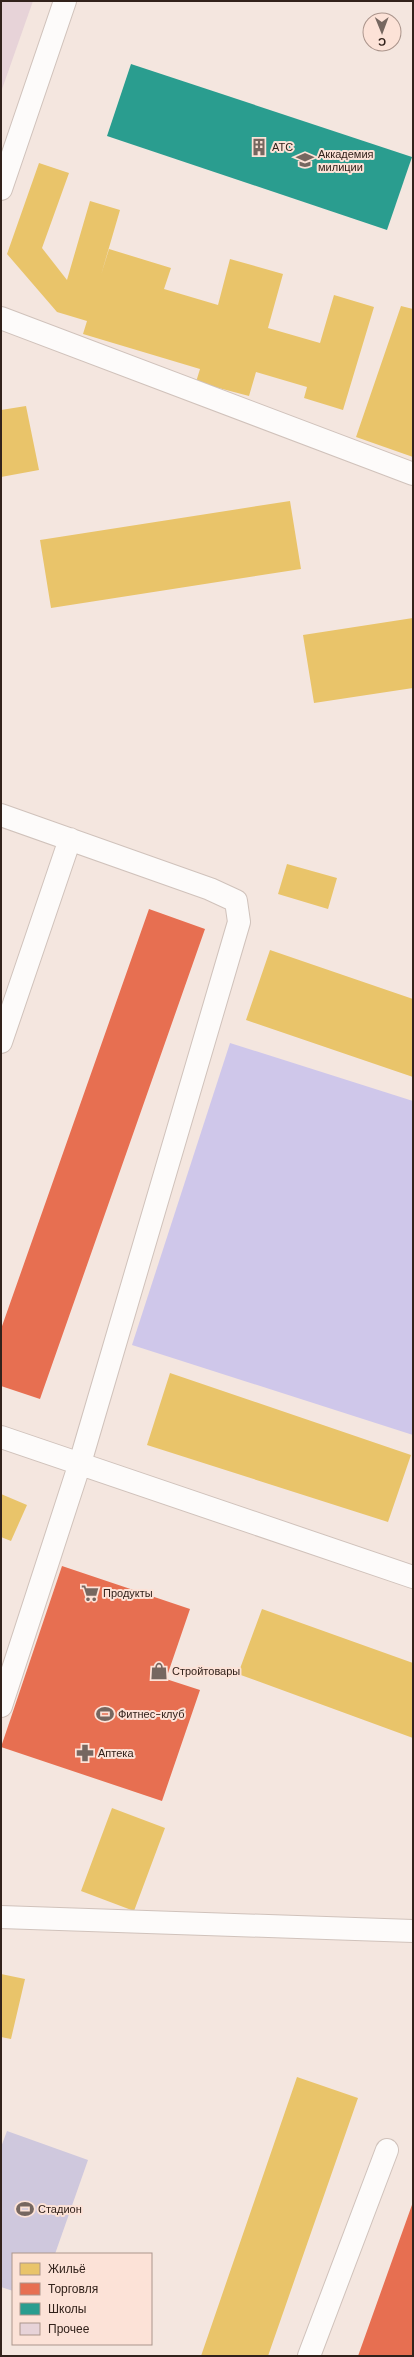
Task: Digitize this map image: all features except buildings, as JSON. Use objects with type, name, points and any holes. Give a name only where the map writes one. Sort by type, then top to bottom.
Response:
[{"type":"street","points":[[1,189],[65,1]]},
{"type":"street","points":[[1,318],[413,474]]},
{"type":"street","points":[[1,815],[210,889],[236,901],[239,922],[80,1462],[1,1706]]},
{"type":"street","points":[[1,1042],[70,839]]},
{"type":"street","points":[[1,1437],[80,1462],[413,1577]]},
{"type":"street","points":[[1,1917],[413,1931]]},
{"type":"street","points":[[309,2356],[386,2150]]},
{"type":"shaded area","points":[[230,1043],[413,1101],[413,1435],[132,1345]]},
{"type":"shaded area","points":[[7,2131],[88,2160],[55,2253],[12,2253],[12,2291],[1,2287],[1,2147]]},
{"type":"place","name":"АТС","points":[[259,147]]},
{"type":"place","name":"Аккадемия милиции","points":[[305,160]]},
{"type":"place","name":"Продукты","points":[[90,1593]]},
{"type":"place","name":"Стройтовары","points":[[159,1671]]},
{"type":"place","name":"Фитнес-клуб","points":[[105,1714]]},
{"type":"place","name":"Аптека","points":[[85,1753]]},
{"type":"place","name":"Стадион","points":[[25,2209]]}]
